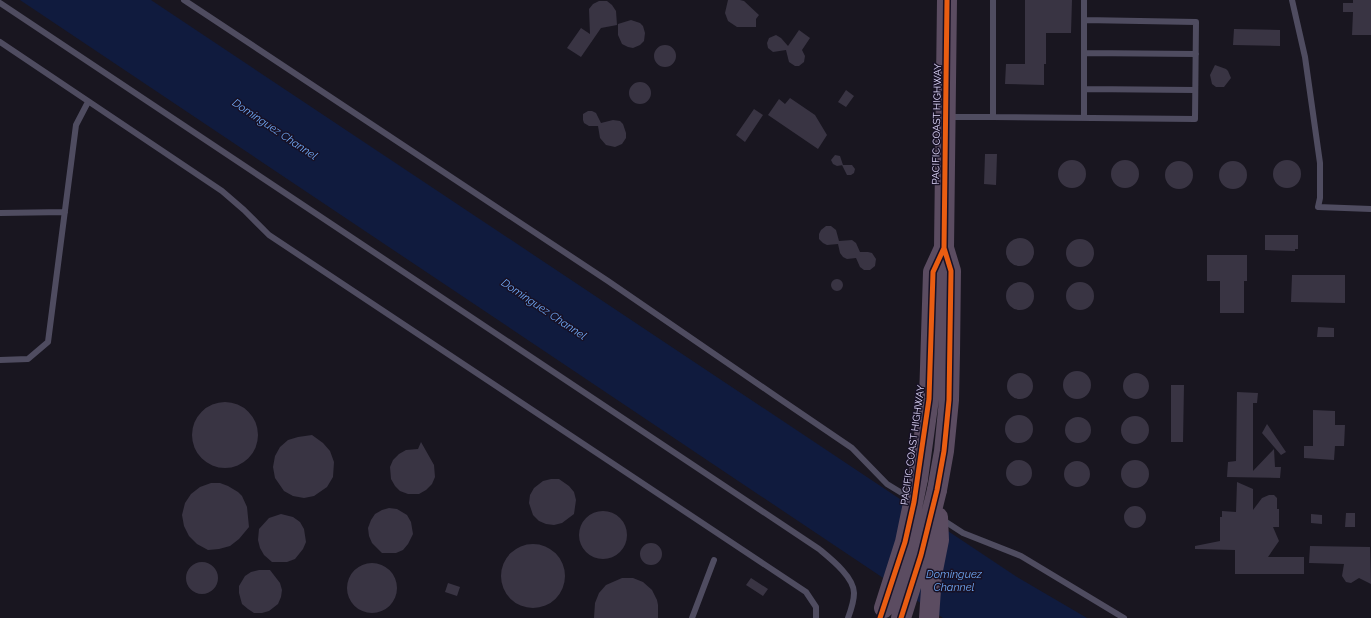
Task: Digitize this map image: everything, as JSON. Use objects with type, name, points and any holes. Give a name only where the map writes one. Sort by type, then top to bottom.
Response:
[{"type":"highway","name":"PACIFIC COAST HIGHWAY","points":[[882,613],[905,542],[918,479],[930,399],[941,353],[942,325],[951,272],[944,248],[946,0]]},
{"type":"highway","name":"PACIFIC COAST HIGHWAY","points":[[901,618],[921,555],[937,490],[944,451],[949,400],[941,353]]},
{"type":"highway","points":[[929,618],[932,575],[939,540],[937,490]]},
{"type":"lane","points":[[184,0],[777,396],[852,448],[887,484],[919,504]]},
{"type":"lane","points":[[993,0],[993,117]]},
{"type":"lane","points":[[1084,0],[1084,118]]},
{"type":"lane","points":[[1292,0],[1305,57],[1320,163],[1320,198],[1318,207],[1371,209]]},
{"type":"lane","points":[[0,3],[819,550],[847,576],[853,586],[854,598],[848,618]]},
{"type":"lane","points":[[945,117],[1195,119],[1196,22],[1084,20]]},
{"type":"lane","points":[[0,42],[222,191],[269,235],[806,592],[816,607],[816,618]]},
{"type":"lane","points":[[1084,53],[1196,54]]},
{"type":"lane","points":[[1084,89],[1195,90]]},
{"type":"lane","points":[[0,360],[28,359],[48,342],[76,125],[88,102]]},
{"type":"lane","points":[[0,213],[65,212]]},
{"type":"lane","points":[[925,508],[963,533],[1021,556],[1124,618]]},
{"type":"lane","points":[[692,618],[714,560]]},
{"type":"water","name":"Dominguez Channel","points":[[20,0],[151,0],[1017,577],[1087,618],[943,618]]},
{"type":"building","points":[[728,0],[744,1],[759,15],[756,19],[756,27],[737,27],[728,21],[725,13]]},
{"type":"building","points":[[1025,0],[1072,0],[1071,33],[1046,33],[1044,85],[1005,84],[1006,64],[1025,64]]},
{"type":"building","points":[[1353,0],[1371,0],[1371,35],[1352,35],[1353,12],[1343,12],[1343,3],[1353,3]]},
{"type":"building","points":[[599,1],[607,1],[612,5],[616,11],[617,25],[601,28],[581,57],[567,48],[581,28],[590,34],[589,9],[593,4]]},
{"type":"building","points":[[631,20],[640,23],[643,26],[645,33],[644,41],[640,45],[633,48],[622,44],[618,35],[618,24]]},
{"type":"building","points":[[1234,29],[1280,30],[1280,46],[1233,45]]},
{"type":"building","points":[[799,30],[810,38],[802,50],[805,56],[804,62],[799,66],[795,66],[789,62],[786,50],[773,52],[768,48],[767,43],[769,38],[776,35],[788,46]]},
{"type":"building","points":[[665,45],[673,48],[676,56],[673,64],[665,67],[657,64],[654,56],[657,48]]},
{"type":"building","points":[[1215,65],[1226,69],[1231,78],[1224,87],[1216,87],[1212,84],[1210,75]]},
{"type":"building","points":[[640,82],[644,83],[650,89],[650,97],[644,103],[640,104],[636,103],[630,97],[629,93],[630,89],[636,83]]},
{"type":"building","points":[[846,90],[854,96],[846,107],[838,102]]},
{"type":"building","points":[[790,98],[815,115],[827,135],[818,149],[768,115],[779,99],[785,104]]},
{"type":"building","points":[[754,109],[763,115],[745,142],[736,135]]},
{"type":"building","points":[[588,111],[596,113],[601,123],[613,120],[620,121],[623,124],[626,138],[622,144],[615,147],[606,145],[600,138],[598,126],[589,126],[584,123],[583,114]]},
{"type":"building","points":[[985,154],[997,154],[996,185],[984,184]]},
{"type":"building","points":[[835,155],[840,156],[843,165],[837,166],[833,164],[831,160]]},
{"type":"building","points":[[1072,160],[1082,164],[1086,174],[1082,184],[1072,188],[1062,184],[1058,174],[1062,164]]},
{"type":"building","points":[[1125,160],[1135,164],[1139,174],[1135,184],[1125,188],[1115,184],[1111,174],[1115,164]]},
{"type":"building","points":[[1287,160],[1297,164],[1301,174],[1297,184],[1287,188],[1277,184],[1273,174],[1277,164]]},
{"type":"building","points":[[1179,161],[1189,165],[1193,175],[1189,185],[1179,189],[1169,185],[1165,175],[1169,165]]},
{"type":"building","points":[[1233,161],[1243,165],[1247,175],[1243,185],[1233,189],[1223,185],[1219,175],[1223,165]]},
{"type":"building","points":[[842,165],[852,165],[855,169],[854,173],[847,175]]},
{"type":"building","points":[[826,226],[831,226],[836,230],[839,241],[852,240],[856,243],[860,252],[872,253],[876,259],[875,266],[870,270],[864,270],[860,267],[856,258],[847,259],[843,257],[840,253],[838,244],[827,245],[823,243],[819,239],[819,234]]},
{"type":"building","points":[[1265,235],[1298,235],[1298,249],[1295,249],[1295,251],[1265,250]]},
{"type":"building","points":[[1020,238],[1030,242],[1034,252],[1030,262],[1020,266],[1010,262],[1006,252],[1010,242]]},
{"type":"building","points":[[1080,239],[1090,243],[1094,253],[1090,263],[1080,267],[1070,263],[1066,253],[1070,243]]},
{"type":"building","points":[[1207,255],[1247,255],[1247,281],[1244,281],[1244,313],[1220,313],[1220,281],[1207,281]]},
{"type":"building","points":[[1292,275],[1345,275],[1345,303],[1291,302]]},
{"type":"building","points":[[835,279],[839,279],[843,285],[839,291],[835,291],[831,287],[831,283]]},
{"type":"building","points":[[1020,282],[1030,286],[1034,296],[1030,306],[1020,310],[1010,306],[1006,296],[1010,286]]},
{"type":"building","points":[[1080,282],[1090,286],[1094,296],[1090,306],[1080,310],[1070,306],[1066,296],[1070,286]]},
{"type":"building","points":[[1318,327],[1334,328],[1334,337],[1317,337]]},
{"type":"building","points":[[1077,371],[1087,375],[1091,385],[1087,395],[1077,399],[1067,395],[1063,385],[1067,375]]},
{"type":"building","points":[[1020,373],[1029,377],[1033,386],[1029,395],[1020,399],[1011,395],[1007,386],[1011,377]]},
{"type":"building","points":[[1136,373],[1145,377],[1149,386],[1145,395],[1136,399],[1127,395],[1123,386],[1127,377]]},
{"type":"building","points":[[1171,385],[1184,385],[1183,442],[1171,442]]},
{"type":"building","points":[[1237,392],[1258,393],[1257,403],[1253,403],[1253,471],[1274,449],[1275,467],[1281,467],[1280,478],[1227,477],[1228,462],[1236,461]]},
{"type":"building","points":[[225,402],[238,405],[248,412],[255,422],[258,435],[255,448],[248,458],[238,465],[225,468],[212,465],[202,458],[195,448],[192,435],[195,422],[202,412],[212,405]]},
{"type":"building","points":[[1313,410],[1335,411],[1335,425],[1345,425],[1344,446],[1335,446],[1334,460],[1304,458],[1304,446],[1313,446]]},
{"type":"building","points":[[1019,415],[1029,419],[1033,429],[1029,439],[1019,443],[1009,439],[1005,429],[1009,419]]},
{"type":"building","points":[[1135,416],[1145,420],[1149,430],[1145,440],[1135,444],[1125,440],[1121,430],[1125,420]]},
{"type":"building","points":[[1078,417],[1088,420],[1091,430],[1088,440],[1078,443],[1068,440],[1065,430],[1068,420]]},
{"type":"building","points":[[1267,424],[1286,452],[1281,455],[1262,433]]},
{"type":"building","points":[[312,435],[323,443],[330,451],[334,462],[333,477],[327,487],[314,496],[304,498],[293,496],[284,491],[275,478],[273,467],[275,456],[280,447],[288,440]]},
{"type":"building","points":[[421,442],[434,465],[435,477],[432,484],[426,490],[419,494],[408,494],[400,491],[395,486],[391,479],[390,467],[393,460],[399,454],[406,450],[418,449]]},
{"type":"building","points":[[1019,460],[1028,464],[1032,473],[1028,482],[1019,486],[1010,482],[1006,473],[1010,464]]},
{"type":"building","points":[[1135,460],[1145,464],[1149,474],[1145,484],[1135,488],[1125,484],[1121,474],[1125,464]]},
{"type":"building","points":[[1077,461],[1086,465],[1090,474],[1086,483],[1077,487],[1068,483],[1064,474],[1068,465]]},
{"type":"building","points":[[559,479],[569,486],[574,492],[576,500],[574,514],[562,523],[554,525],[539,521],[533,515],[529,503],[530,495],[534,488],[543,481]]},
{"type":"building","points":[[1237,482],[1253,489],[1253,510],[1262,498],[1269,495],[1274,495],[1277,498],[1277,509],[1279,509],[1279,527],[1273,527],[1279,541],[1268,557],[1304,557],[1304,574],[1235,574],[1235,550],[1195,549],[1195,546],[1220,541],[1220,517],[1222,517],[1222,511],[1236,512]]},
{"type":"building","points":[[211,483],[220,483],[228,486],[242,496],[247,507],[249,527],[239,539],[230,546],[208,550],[197,544],[189,536],[184,526],[182,515],[185,503],[191,494],[200,487]]},
{"type":"building","points":[[1135,506],[1143,509],[1146,517],[1143,525],[1135,528],[1127,525],[1124,517],[1127,509]]},
{"type":"building","points":[[389,508],[397,509],[407,515],[411,522],[413,534],[403,550],[396,553],[382,553],[372,543],[368,528],[375,514]]},
{"type":"building","points":[[603,511],[612,513],[620,518],[625,526],[627,535],[625,544],[620,552],[612,557],[603,559],[594,557],[586,552],[581,544],[579,535],[581,526],[586,518],[594,513]]},
{"type":"building","points":[[1346,513],[1355,513],[1355,527],[1345,527]]},
{"type":"building","points":[[281,514],[293,517],[300,522],[304,529],[306,542],[303,549],[295,559],[287,562],[272,562],[264,555],[260,548],[258,540],[259,529],[269,518]]},
{"type":"building","points":[[1311,514],[1322,515],[1322,524],[1311,523]]},
{"type":"building","points":[[651,543],[659,546],[662,554],[659,562],[651,565],[643,562],[640,554],[643,546]]},
{"type":"building","points":[[533,544],[551,550],[559,558],[565,576],[559,594],[551,602],[533,608],[515,602],[507,594],[501,576],[507,558],[515,550]]},
{"type":"building","points":[[1310,546],[1370,547],[1371,584],[1359,578],[1351,583],[1346,582],[1342,576],[1344,564],[1309,563]]},
{"type":"building","points":[[199,562],[205,562],[214,566],[218,578],[214,590],[205,594],[199,594],[190,590],[186,581],[186,575],[190,566]]},
{"type":"building","points":[[367,563],[377,563],[390,570],[397,583],[397,593],[390,606],[377,613],[367,613],[358,609],[351,602],[347,593],[347,583],[351,574],[358,567]]},
{"type":"building","points":[[270,570],[280,583],[282,590],[278,604],[269,611],[254,613],[242,604],[239,586],[245,576],[251,572]]},
{"type":"building","points":[[622,578],[633,578],[643,582],[652,590],[657,600],[658,618],[594,618],[595,603],[599,593],[606,585]]},
{"type":"building","points":[[751,578],[768,589],[763,596],[746,585]]},
{"type":"building","points":[[448,583],[460,587],[457,596],[445,592]]},
{"type":"cycle path","points":[[901,618],[921,555],[937,490],[944,451],[949,400],[951,271],[944,248],[947,0]]},
{"type":"cycle path","points":[[880,618],[905,542],[914,502],[929,399],[933,272],[944,248]]}]
